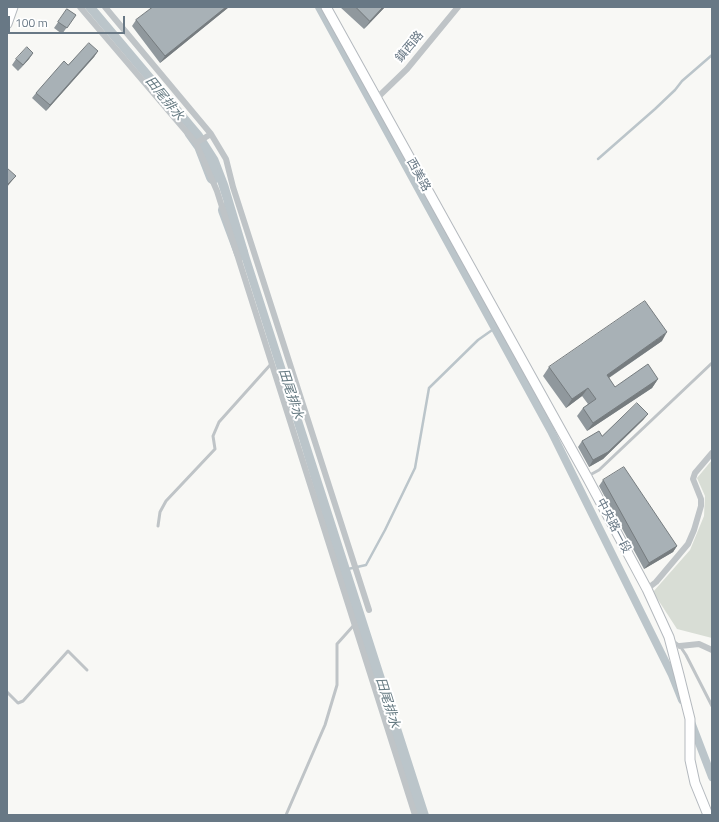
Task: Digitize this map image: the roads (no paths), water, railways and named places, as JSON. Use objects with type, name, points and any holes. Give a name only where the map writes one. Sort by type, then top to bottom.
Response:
[{"type":"street","points":[[7,24],[13,7]]},
{"type":"street","points":[[80,7],[196,143],[217,191],[415,815]]},
{"type":"street","points":[[105,7],[211,134],[226,160],[369,610]]},
{"type":"street","name":"西美路","points":[[326,7],[512,342]]},
{"type":"street","name":"鎮西路","points":[[376,99],[407,69],[458,7]]},
{"type":"street","points":[[196,143],[211,134]]},
{"type":"street","name":"中央路一段","points":[[512,342],[647,589],[669,637],[690,719],[690,760],[695,783],[708,815]]},
{"type":"street","points":[[647,589],[656,582],[688,544],[701,506],[693,479],[695,473],[712,454]]},
{"type":"street","points":[[680,646],[699,644],[712,650]]},
{"type":"lane","points":[[587,477],[599,470],[712,363]]},
{"type":"lane","points":[[158,526],[160,512],[166,501],[214,448],[213,436],[219,422],[271,364]]},
{"type":"lane","points":[[286,815],[325,725],[337,686],[337,644],[354,625]]},
{"type":"lane","points":[[669,637],[680,646],[686,655],[712,706]]},
{"type":"lane","points":[[7,692],[18,703],[23,701],[68,651],[87,670]]},
{"type":"water","points":[[84,7],[96,7],[202,133],[218,158],[228,184],[250,258],[429,815],[417,815],[218,184],[203,148]]},
{"type":"waterway","points":[[319,7],[551,431],[672,675],[682,700]]},
{"type":"waterway","points":[[598,159],[655,109],[675,90],[682,81],[712,55]]},
{"type":"waterway","name":"田尾排水","points":[[191,132],[201,146],[213,177]]},
{"type":"waterway","name":"田尾排水","points":[[225,210],[241,253]]},
{"type":"waterway","points":[[348,569],[366,565],[415,468],[429,388],[478,340],[495,328]]},
{"type":"waterway","points":[[691,722],[712,777]]}]
